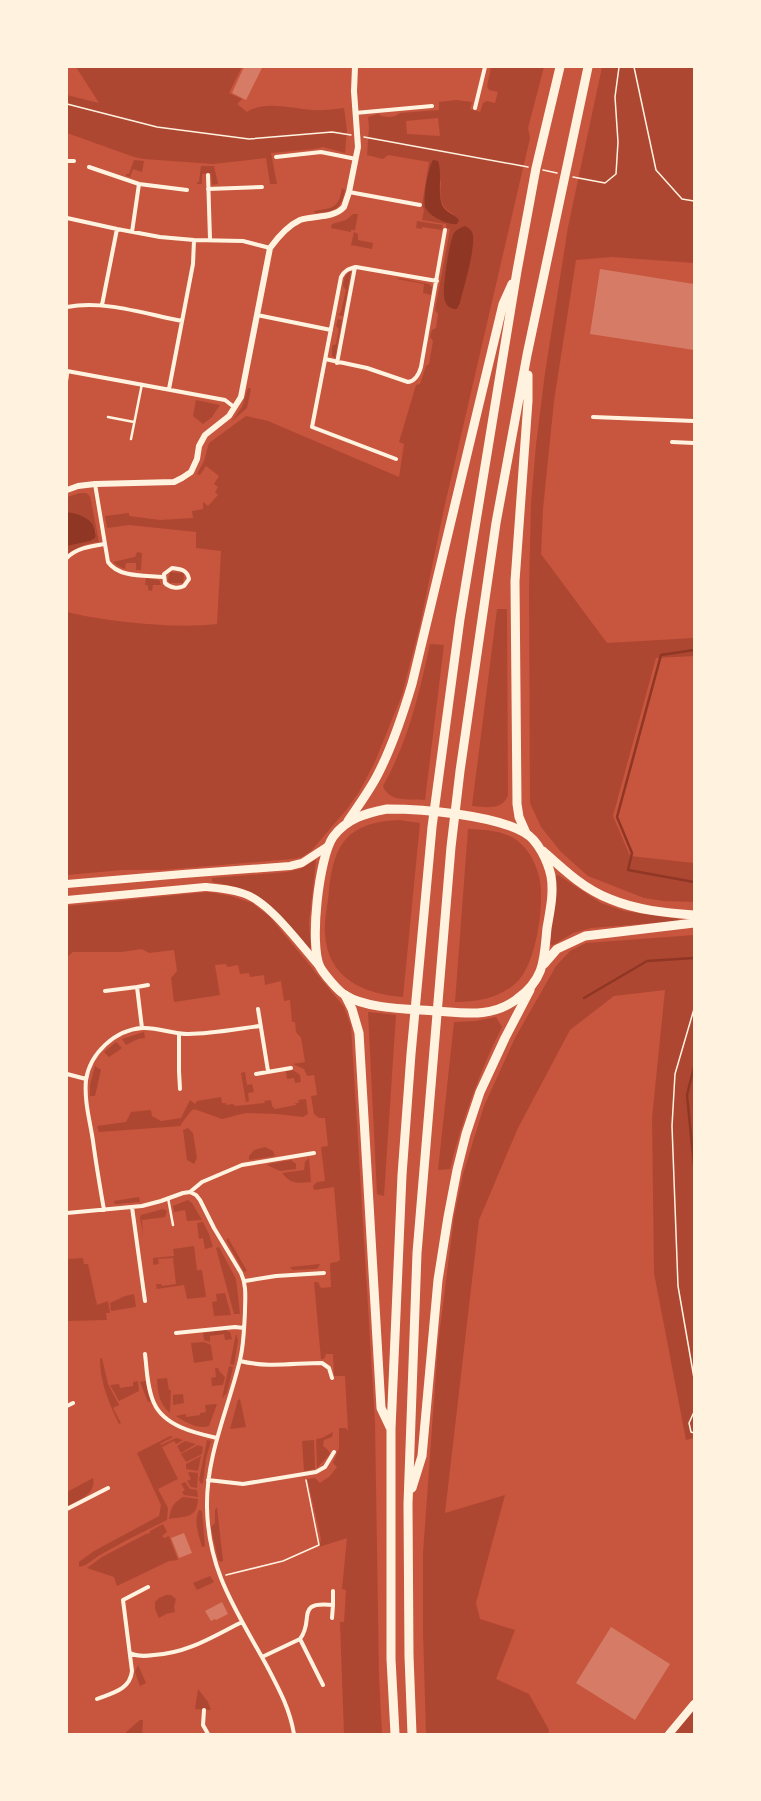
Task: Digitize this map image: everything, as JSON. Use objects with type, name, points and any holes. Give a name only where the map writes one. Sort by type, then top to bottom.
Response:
[{"type":"highway","points":[[395,1734],[391,1659],[391,1429],[402,1175],[411,1054],[432,827],[460,619],[517,271],[536,168],[560,67]]},
{"type":"highway","points":[[412,1734],[409,1656],[408,1504],[417,1253],[451,847],[460,771],[496,522],[527,356],[588,67]]},
{"type":"highway","points":[[391,1429],[381,1408],[359,1033],[352,1009],[345,995],[320,967],[316,946],[315,927],[322,865],[328,846],[333,837],[348,821],[378,775],[405,708],[503,304],[517,271]]},
{"type":"highway","points":[[527,356],[528,401],[515,581],[517,804],[519,816],[526,833],[539,848],[570,875],[610,900],[654,911],[694,915]]},
{"type":"highway","points":[[348,821],[372,812],[387,809],[405,809],[489,820],[526,833]]},
{"type":"highway","points":[[539,848],[548,867],[552,890],[544,964]]},
{"type":"highway","points":[[408,1504],[422,1456],[438,1280],[457,1170],[466,1134],[480,1092],[505,1038],[544,964],[557,949],[585,936],[694,923]]},
{"type":"highway","points":[[345,995],[369,1004],[390,1008],[479,1014],[499,1009],[530,990]]},
{"type":"main road","points":[[67,884],[290,866],[302,863],[328,846]]},
{"type":"main road","points":[[67,900],[205,887],[243,893],[261,904],[273,914],[320,967]]},
{"type":"main road","points":[[669,1734],[694,1704]]},
{"type":"street","points":[[67,490],[78,486],[95,484],[174,482],[191,472],[197,459],[199,446],[205,435],[228,416],[242,397],[270,248],[278,236],[299,221],[332,214],[344,207],[349,192],[356,159],[358,136],[354,91],[355,67]]},
{"type":"street","points":[[475,108],[485,67]]},
{"type":"street","points":[[355,113],[432,106]]},
{"type":"street","points":[[276,157],[321,152],[356,159]]},
{"type":"street","points":[[67,161],[74,161]]},
{"type":"street","points":[[89,167],[140,184],[187,190]]},
{"type":"street","points":[[208,175],[210,240]]},
{"type":"street","points":[[132,232],[140,184]]},
{"type":"street","points":[[208,189],[262,187]]},
{"type":"street","points":[[349,192],[420,205]]},
{"type":"street","points":[[67,218],[160,237],[194,240],[244,241],[270,248]]},
{"type":"street","points":[[102,305],[117,229]]},
{"type":"street","points":[[325,359],[337,363],[367,368],[408,382],[415,379],[420,372],[445,230]]},
{"type":"street","points":[[169,389],[193,264],[194,240]]},
{"type":"street","points":[[396,459],[312,427],[341,277],[344,271],[355,267],[437,281]]},
{"type":"street","points":[[337,363],[355,267]]},
{"type":"street","points":[[67,307],[102,305],[182,321]]},
{"type":"street","points":[[257,315],[331,330]]},
{"type":"street","points":[[68,371],[225,400],[234,407]]},
{"type":"street","points":[[593,417],[694,421]]},
{"type":"street","points":[[672,442],[694,443]]},
{"type":"street","points":[[95,484],[104,544],[108,562],[112,568],[119,572],[164,577]]},
{"type":"street","points":[[67,558],[70,554],[88,547],[104,544]]},
{"type":"street","points":[[172,568],[184,570],[189,579],[187,584],[179,588],[167,585],[164,577],[166,571],[172,568]]},
{"type":"street","points":[[105,991],[148,985]]},
{"type":"street","points":[[137,987],[142,1028]]},
{"type":"street","points":[[258,1009],[268,1071]]},
{"type":"street","points":[[104,1210],[88,1116],[86,1079],[95,1058],[105,1045],[118,1035],[142,1028],[179,1034],[195,1034],[260,1026]]},
{"type":"street","points":[[179,1034],[180,1089]]},
{"type":"street","points":[[256,1074],[291,1068]]},
{"type":"street","points":[[67,1074],[86,1079]]},
{"type":"street","points":[[67,1213],[132,1207],[190,1192],[202,1182],[242,1165],[314,1153]]},
{"type":"street","points":[[190,1192],[196,1195],[200,1200],[245,1281],[244,1328],[240,1361],[217,1438],[208,1480],[208,1525],[210,1548],[219,1577],[286,1703],[294,1734]]},
{"type":"street","points":[[132,1207],[145,1301]]},
{"type":"street","points":[[245,1281],[276,1276],[324,1273]]},
{"type":"street","points":[[176,1333],[235,1327],[244,1328]]},
{"type":"street","points":[[145,1354],[149,1386],[154,1403],[164,1415],[188,1430],[217,1438]]},
{"type":"street","points":[[240,1361],[270,1365],[322,1363],[329,1368],[332,1378]]},
{"type":"street","points":[[67,1406],[73,1403]]},
{"type":"street","points":[[208,1480],[243,1484],[303,1475],[316,1472],[325,1467],[334,1452]]},
{"type":"street","points":[[67,1510],[108,1488]]},
{"type":"street","points":[[97,1699],[127,1685],[131,1677],[130,1653],[123,1600],[148,1587]]},
{"type":"street","points":[[332,1618],[333,1591]]},
{"type":"street","points":[[262,1657],[300,1639],[304,1634],[309,1609],[318,1604],[332,1605]]},
{"type":"street","points":[[130,1653],[139,1656],[179,1652],[197,1646],[242,1622]]},
{"type":"street","points":[[300,1639],[323,1685]]},
{"type":"street","points":[[204,1710],[203,1725],[208,1734]]},
{"type":"lane","points":[[67,380],[68,371]]},
{"type":"lane","points":[[131,439],[142,384]]},
{"type":"lane","points":[[108,417],[134,422]]},
{"type":"lane","points":[[168,1198],[173,1225]]},
{"type":"path","points":[[570,176],[593,182],[605,183],[616,174],[618,142],[615,97],[619,67]]},
{"type":"path","points":[[634,67],[656,170],[682,199],[694,201]]},
{"type":"path","points":[[67,104],[157,127],[249,139],[332,132],[502,161],[532,168]]},
{"type":"path","points":[[540,170],[563,175]]},
{"type":"path","points":[[694,1009],[675,1074],[672,1126],[678,1286],[694,1378]]},
{"type":"path","points":[[694,1412],[689,1423],[691,1432],[694,1433]]},
{"type":"path","points":[[219,1577],[283,1561],[319,1545],[320,1541],[303,1475]]},
{"type":"shaded area","points":[[76,67],[242,67],[229,93],[242,99],[237,104],[247,112],[262,106],[279,106],[316,110],[344,108],[347,130],[345,153],[323,147],[271,153],[277,184],[270,184],[266,158],[213,164],[134,157],[67,133],[67,95],[99,103]]},
{"type":"shaded area","points":[[491,67],[544,67],[528,128],[530,138],[443,513],[420,625],[402,695],[374,764],[359,792],[347,809],[311,851],[302,857],[162,870],[122,870],[67,875],[67,612],[102,619],[142,624],[182,626],[217,624],[221,551],[196,548],[196,532],[129,525],[107,528],[105,516],[129,513],[129,516],[160,520],[193,518],[192,511],[203,509],[203,502],[208,506],[218,495],[215,492],[218,487],[214,484],[219,476],[206,466],[200,475],[197,474],[204,461],[209,443],[246,416],[268,421],[399,477],[404,444],[399,442],[416,385],[420,384],[426,366],[429,364],[433,341],[430,337],[432,330],[436,328],[438,314],[435,310],[450,229],[446,228],[446,224],[422,220],[424,210],[422,205],[429,162],[388,155],[383,159],[367,155],[369,127],[368,117],[378,114],[389,117],[400,113],[439,110],[439,102],[456,100],[472,102],[470,109],[480,112],[483,103],[487,101],[495,103],[498,92],[489,90],[487,87]],"holes":[[[438,118],[440,136],[407,134],[406,121]],[[441,180],[441,200],[445,208],[454,215],[443,221],[428,212],[425,208]],[[473,233],[473,245],[460,303],[457,309]]]},
{"type":"shaded area","points":[[602,67],[694,67],[694,263],[612,257],[576,260],[554,401],[543,509],[541,554],[607,643],[694,638],[694,656],[656,658],[613,816],[630,856],[694,863],[694,902],[664,901],[644,898],[588,876],[561,852],[541,827],[530,803],[529,591],[531,503],[536,445],[545,373],[568,227]]},
{"type":"shaded area","points":[[134,160],[144,161],[142,172],[133,169],[130,177],[126,176],[126,174],[129,174]]},
{"type":"shaded area","points":[[433,160],[438,161],[440,172],[440,198],[442,204],[446,210],[459,220],[457,224],[439,219],[430,213],[425,207],[426,183],[429,169]]},
{"type":"shaded area","points":[[201,166],[214,166],[218,184],[212,185],[211,173],[202,174],[202,184],[197,184],[197,182],[199,182]]},
{"type":"shaded area","points":[[342,188],[345,190],[343,197],[336,209],[327,212],[315,213],[314,211],[330,208],[337,204]]},
{"type":"shaded area","points":[[353,214],[358,214],[355,230],[351,230],[351,232],[331,228],[332,224],[346,220]]},
{"type":"shaded area","points":[[417,221],[443,225],[442,230],[422,227],[422,229],[416,228]]},
{"type":"shaded area","points":[[465,226],[473,233],[473,242],[469,269],[460,303],[457,309],[455,309],[448,306],[445,301],[444,289],[446,269],[453,235],[456,230]]},
{"type":"shaded area","points":[[354,232],[358,234],[358,240],[373,243],[372,249],[351,245]]},
{"type":"shaded area","points":[[351,271],[343,316],[338,315],[341,312],[346,290],[343,286],[344,279]]},
{"type":"shaded area","points":[[399,278],[429,284],[432,287],[431,295],[423,293],[424,284],[397,279]]},
{"type":"shaded area","points":[[338,319],[342,320],[335,358],[332,356],[332,346],[336,344],[339,329],[336,326]]},
{"type":"shaded area","points":[[248,388],[251,388],[247,408],[232,421],[242,407]]},
{"type":"shaded area","points":[[196,400],[220,405],[212,417],[203,424],[193,416]]},
{"type":"shaded area","points":[[80,493],[86,493],[90,496],[99,542],[90,543],[67,554],[67,546],[90,541],[96,532],[89,520],[67,512],[67,497]]},
{"type":"shaded area","points":[[67,512],[88,519],[94,527],[95,538],[90,541],[67,546]]},
{"type":"shaded area","points":[[137,552],[142,553],[141,570],[136,570],[136,563],[126,563],[125,569],[113,562],[135,557]]},
{"type":"shaded area","points":[[170,572],[183,573],[183,583],[170,583],[168,580]]},
{"type":"shaded area","points":[[146,578],[159,580],[161,585],[153,585],[152,591],[148,590],[148,585],[145,585]]},
{"type":"shaded area","points":[[497,609],[507,609],[508,795],[506,800],[498,806],[472,806]]},
{"type":"shaded area","points":[[430,644],[444,645],[425,800],[395,798],[386,791],[383,786],[392,769],[412,717]]},
{"type":"shaded area","points":[[399,820],[420,823],[403,997],[374,992],[350,981],[332,962],[327,949],[325,933],[331,875],[337,853],[341,846],[350,835],[367,825]]},
{"type":"shaded area","points":[[468,829],[488,830],[508,835],[525,848],[538,872],[541,885],[541,902],[539,926],[533,950],[525,972],[519,980],[505,991],[489,998],[455,1002]]},
{"type":"shaded area","points":[[315,860],[309,923],[311,948],[309,949],[288,924],[268,905],[244,891],[212,882],[212,878],[287,872],[300,869]]},
{"type":"shaded area","points":[[558,875],[601,903],[624,911],[679,919],[679,921],[591,928],[573,933],[553,945],[550,944],[556,888],[554,877]]},
{"type":"shaded area","points":[[208,892],[231,896],[252,903],[270,917],[344,1007],[351,1026],[375,1422],[379,1676],[382,1734],[344,1734],[340,1622],[344,1622],[346,1590],[342,1589],[347,1538],[319,1547],[321,1539],[307,1479],[315,1478],[320,1483],[330,1476],[337,1467],[333,1463],[339,1448],[339,1428],[346,1428],[348,1431],[345,1376],[334,1376],[333,1354],[326,1354],[324,1359],[321,1359],[314,1282],[318,1282],[321,1288],[331,1287],[330,1263],[340,1260],[334,1187],[314,1190],[313,1186],[317,1182],[325,1181],[321,1147],[328,1146],[325,1118],[319,1118],[314,1114],[311,1096],[317,1095],[314,1075],[307,1076],[304,1069],[293,1064],[305,1062],[301,1038],[296,1032],[295,1022],[292,1022],[290,1000],[284,1001],[281,981],[265,985],[264,975],[250,977],[249,973],[240,974],[238,965],[227,967],[226,964],[215,965],[220,995],[174,1002],[171,978],[177,971],[174,950],[149,953],[142,949],[122,952],[73,952],[67,957],[67,906]]},
{"type":"shaded area","points":[[694,935],[694,1438],[686,1440],[654,1273],[652,1118],[665,990],[614,996],[570,1030],[518,1128],[479,1220],[445,1513],[505,1495],[476,1603],[480,1619],[515,1630],[496,1679],[529,1694],[549,1730],[548,1734],[426,1734],[423,1631],[423,1553],[438,1344],[454,1217],[463,1174],[484,1106],[515,1038],[556,966],[570,951],[586,943]]},
{"type":"shaded area","points":[[368,1012],[396,1015],[384,1196],[377,1194]]},
{"type":"shaded area","points":[[496,1017],[502,1027],[472,1097],[450,1169],[438,1170],[454,1022],[476,1021]]},
{"type":"shaded area","points":[[144,1032],[145,1038],[138,1039],[126,1045],[122,1039]]},
{"type":"shaded area","points":[[116,1042],[122,1048],[109,1057],[104,1052]]},
{"type":"shaded area","points":[[95,1066],[101,1070],[95,1096],[90,1096],[90,1085]]},
{"type":"shaded area","points":[[293,1070],[300,1075],[301,1082],[295,1083],[294,1078],[287,1079],[286,1071]]},
{"type":"shaded area","points":[[245,1072],[247,1085],[252,1084],[254,1092],[248,1093],[249,1101],[246,1102],[241,1073]]},
{"type":"shaded area","points":[[221,1097],[222,1103],[226,1103],[226,1105],[233,1104],[235,1106],[265,1103],[264,1101],[271,1100],[272,1106],[275,1109],[296,1105],[295,1103],[299,1103],[298,1100],[306,1099],[308,1114],[303,1117],[246,1113],[222,1119],[194,1109],[181,1124],[181,1126],[99,1132],[97,1126],[126,1122],[131,1112],[151,1110],[152,1116],[161,1121],[181,1118],[190,1100],[195,1104],[197,1101]]},
{"type":"shaded area","points":[[188,1128],[193,1133],[197,1158],[194,1164],[187,1160],[183,1130]]},
{"type":"shaded area","points":[[265,1147],[273,1151],[275,1156],[249,1160],[249,1156],[254,1150]]},
{"type":"shaded area","points":[[309,1158],[311,1182],[295,1182],[289,1180],[282,1173],[304,1170],[305,1162]]},
{"type":"shaded area","points":[[291,1160],[296,1164],[296,1169],[280,1171],[267,1165],[269,1164]]},
{"type":"shaded area","points":[[139,1197],[140,1202],[115,1204],[114,1201]]},
{"type":"shaded area","points":[[188,1200],[192,1203],[202,1220],[187,1221],[185,1210],[174,1212],[173,1206]]},
{"type":"shaded area","points":[[163,1209],[167,1211],[165,1217],[142,1220],[143,1236],[141,1215]]},
{"type":"shaded area","points":[[203,1222],[213,1247],[205,1249],[203,1238],[199,1239],[197,1223]]},
{"type":"shaded area","points":[[228,1238],[247,1271],[244,1272],[226,1240]]},
{"type":"shaded area","points":[[194,1246],[197,1270],[202,1270],[206,1297],[187,1299],[184,1285],[157,1289],[156,1284],[161,1284],[162,1286],[176,1284],[173,1258],[158,1259],[159,1264],[153,1265],[153,1258],[174,1256],[173,1249]]},
{"type":"shaded area","points":[[219,1247],[236,1279],[240,1314],[234,1314],[216,1248]]},
{"type":"shaded area","points":[[83,1258],[84,1264],[88,1264],[97,1305],[108,1301],[110,1313],[106,1313],[107,1320],[67,1321],[67,1259]]},
{"type":"shaded area","points":[[320,1264],[316,1269],[293,1270],[290,1267]]},
{"type":"shaded area","points":[[225,1293],[231,1315],[214,1316],[212,1302],[217,1301],[216,1294]]},
{"type":"shaded area","points":[[134,1294],[136,1307],[111,1311],[110,1303],[125,1296]]},
{"type":"shaded area","points":[[224,1330],[230,1332],[232,1339],[225,1340],[224,1334],[210,1336],[210,1342],[204,1340],[203,1333]]},
{"type":"shaded area","points":[[236,1334],[238,1340],[234,1365],[230,1364]]},
{"type":"shaded area","points":[[204,1342],[211,1345],[213,1360],[194,1363],[191,1343]]},
{"type":"shaded area","points":[[102,1358],[108,1384],[119,1405],[113,1408],[121,1423],[119,1424],[103,1385],[100,1368],[100,1359]]},
{"type":"shaded area","points":[[229,1366],[233,1367],[227,1393],[222,1398]]},
{"type":"shaded area","points":[[215,1368],[218,1368],[225,1377],[223,1385],[212,1386],[211,1378],[216,1377]]},
{"type":"shaded area","points":[[167,1378],[169,1390],[171,1390],[170,1413],[161,1402],[157,1384],[157,1379]]},
{"type":"shaded area","points":[[138,1381],[139,1391],[119,1401],[110,1385],[119,1384],[120,1388],[133,1386],[133,1382]]},
{"type":"shaded area","points":[[146,1381],[152,1401],[148,1402],[140,1382]]},
{"type":"shaded area","points":[[183,1394],[184,1403],[173,1405],[173,1395]]},
{"type":"shaded area","points":[[240,1399],[246,1427],[230,1429],[238,1400]]},
{"type":"shaded area","points":[[217,1404],[209,1426],[196,1426],[187,1423],[176,1416],[186,1414],[186,1417],[200,1415],[200,1413],[206,1412],[205,1405]]},
{"type":"shaded area","points":[[333,1432],[332,1437],[324,1440],[323,1446],[330,1454],[317,1468],[316,1439],[322,1438]]},
{"type":"shaded area","points":[[170,1436],[173,1437],[160,1444],[161,1445],[176,1438],[183,1440],[176,1444],[174,1441],[162,1447],[178,1479],[158,1489],[168,1508],[167,1520],[79,1567],[79,1562],[94,1551],[159,1516],[161,1505],[137,1453]]},
{"type":"shaded area","points":[[207,1440],[211,1441],[206,1459],[203,1483],[201,1484],[199,1480]]},
{"type":"shaded area","points":[[314,1440],[315,1469],[304,1471],[302,1441]]},
{"type":"shaded area","points":[[185,1441],[196,1444],[181,1453],[177,1446]]},
{"type":"shaded area","points":[[198,1445],[203,1447],[202,1454],[186,1462],[181,1454]]},
{"type":"shaded area","points":[[201,1456],[198,1471],[186,1469],[186,1464]]},
{"type":"shaded area","points":[[188,1473],[198,1473],[197,1488],[191,1487],[187,1481],[191,1479]]},
{"type":"shaded area","points":[[93,1478],[92,1488],[86,1496],[67,1506],[67,1492]]},
{"type":"shaded area","points":[[185,1482],[190,1489],[197,1490],[198,1497],[184,1495],[182,1492],[185,1490],[181,1484]]},
{"type":"shaded area","points":[[183,1497],[198,1499],[195,1510],[193,1513],[185,1517],[169,1519],[173,1506]]},
{"type":"shaded area","points":[[217,1507],[223,1561],[221,1562],[218,1560],[211,1527],[215,1523],[215,1510]]},
{"type":"shaded area","points":[[199,1510],[202,1511],[205,1546],[202,1547],[197,1524],[197,1515]]},
{"type":"shaded area","points":[[163,1524],[167,1532],[162,1536],[164,1538],[169,1536],[178,1560],[169,1561],[117,1586],[114,1577],[87,1568],[102,1557],[150,1533],[150,1531]]},
{"type":"shaded area","points":[[210,1576],[214,1582],[197,1590],[193,1583]]},
{"type":"shaded area","points":[[166,1595],[171,1595],[176,1599],[174,1607],[175,1612],[166,1614],[159,1618],[155,1609],[155,1602],[159,1598]]},
{"type":"shaded area","points":[[138,1665],[146,1683],[140,1686],[135,1672]]},
{"type":"shaded area","points":[[198,1689],[208,1702],[211,1710],[195,1709]]},
{"type":"shaded area","points":[[694,1704],[694,1734],[669,1734]]},
{"type":"shaded area","points":[[140,1720],[143,1720],[142,1734],[124,1734]]},
{"type":"building","points":[[244,67],[262,68],[246,100],[232,93]]},
{"type":"building","points":[[600,269],[694,284],[694,350],[590,334]]},
{"type":"building","points":[[184,1533],[192,1553],[179,1558],[171,1538]]},
{"type":"building","points":[[222,1602],[228,1614],[211,1621],[205,1611]]},
{"type":"building","points":[[611,1627],[670,1664],[635,1720],[576,1683]]},
{"type":"waterway","points":[[694,650],[661,655],[617,817],[632,853],[628,870],[694,882]]},
{"type":"waterway","points":[[584,998],[647,961],[694,958]]},
{"type":"waterway","points":[[694,1067],[687,1095],[694,1166]]}]
